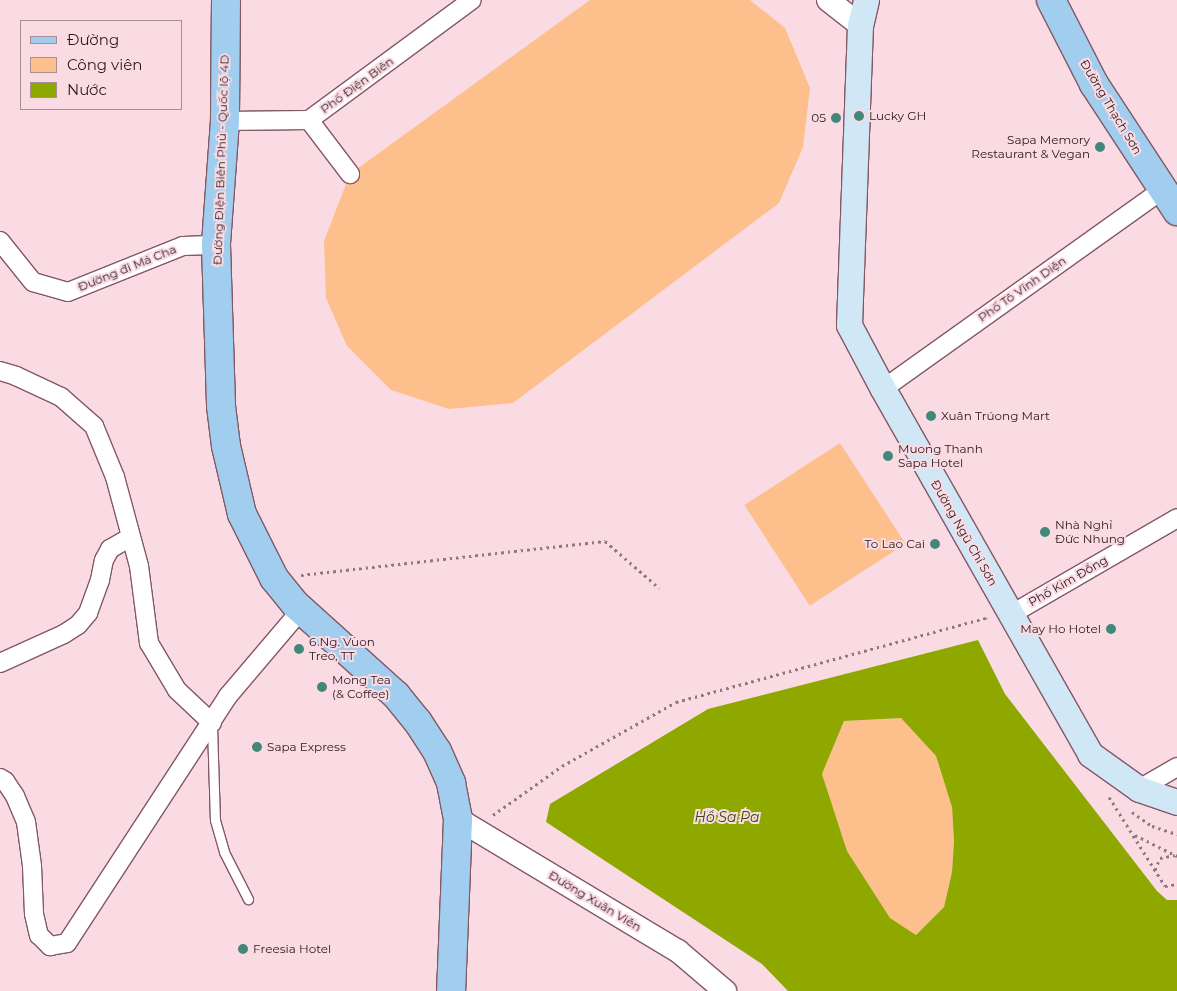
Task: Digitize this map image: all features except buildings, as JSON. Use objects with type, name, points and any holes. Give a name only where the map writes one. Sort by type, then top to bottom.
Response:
[{"type":"main road","name":"Đường Điện Biên Phủ - Quốc lộ 4D","points":[[226,0],[225,121],[216,246],[221,406],[226,446],[242,514],[258,550],[274,578],[301,610],[396,695],[418,722],[437,750],[451,783],[467,824],[451,991]]},
{"type":"main road","name":"Đường Ngũ Chỉ Sơn","points":[[866,0],[860,25],[849,325],[1001,620],[1090,754],[1131,802],[1177,802]]},
{"type":"main road","name":"Đường Thạch Sơn","points":[[1051,0],[1094,84],[1170,201]]},
{"type":"street","name":"Phố Điện Biên","points":[[225,121],[309,120],[471,0]]},
{"type":"street","points":[[828,0],[860,25]]},
{"type":"street","points":[[309,120],[350,174]]},
{"type":"street","name":"Phố Tô Vĩnh Diện","points":[[882,389],[1170,201]]},
{"type":"street","name":"Đường đi Má Cha","points":[[0,240],[33,282],[68,292],[183,246],[216,246]]},
{"type":"street","points":[[0,371],[16,376],[61,397],[94,426],[115,477],[131,537],[138,566],[149,643],[177,690],[212,723]]},
{"type":"street","name":"Phố Kim Đồng","points":[[1001,620],[1177,518]]},
{"type":"street","points":[[0,663],[64,634],[78,624],[88,613],[100,580],[104,560],[110,549],[131,537]]},
{"type":"street","points":[[0,778],[5,781],[15,796],[26,822],[32,866],[34,914],[38,935],[50,946],[67,943],[228,696],[301,610]]},
{"type":"street","points":[[1131,802],[1177,767]]},
{"type":"street","name":"Đường Xuân Viên","points":[[467,824],[678,951],[725,991]]},
{"type":"lane","points":[[212,723],[215,820],[224,852],[248,899]]},
{"type":"path","points":[[274,578],[605,542],[659,588]]},
{"type":"path","points":[[467,824],[562,766],[676,702],[721,688],[986,618],[1001,620]]},
{"type":"path","points":[[1103,790],[1165,886],[1177,884]]},
{"type":"path","points":[[1108,796],[1131,802],[1152,826],[1177,834]]},
{"type":"path","points":[[1133,834],[1176,856]]},
{"type":"path","points":[[1154,871],[1160,858],[1176,856]]},
{"type":"green space","points":[[590,0],[750,0],[785,28],[810,88],[803,147],[779,203],[513,403],[449,409],[391,390],[347,346],[326,298],[324,241],[350,174]]},
{"type":"green space","points":[[840,443],[905,544],[810,606],[744,505]]},
{"type":"green space","points":[[901,718],[936,756],[952,807],[954,841],[952,872],[944,907],[916,935],[890,918],[847,851],[822,774],[844,721]]},
{"type":"water","name":"Hồ Sa Pa","points":[[978,640],[1005,694],[1157,891],[1167,900],[1177,900],[1177,991],[788,991],[762,964],[546,822],[550,804],[708,709]],"holes":[[[901,718],[936,756],[952,807],[954,841],[952,872],[944,907],[916,935],[890,918],[847,851],[822,774],[844,721]]]},
{"type":"place","name":"Lucky GH","points":[[859,116]]},
{"type":"place","name":"05","points":[[836,118]]},
{"type":"place","name":"Sapa Memory Restaurant & Vegan","points":[[1100,147]]},
{"type":"place","name":"Xuân Trúong Mart","points":[[931,416]]},
{"type":"place","name":"Muong Thanh Sapa Hotel","points":[[888,456]]},
{"type":"place","name":"Nhà Nghỉ Đức Nhung","points":[[1045,532]]},
{"type":"place","name":"To Lao Cai","points":[[935,544]]},
{"type":"place","name":"May Ho Hotel","points":[[1111,629]]},
{"type":"place","name":"6 Ng. Vuon Treo, TT","points":[[299,649]]},
{"type":"place","name":"Mong Tea (& Coffee)","points":[[322,687]]},
{"type":"place","name":"Sapa Express","points":[[257,747]]},
{"type":"place","name":"Freesia Hotel","points":[[243,949]]}]
